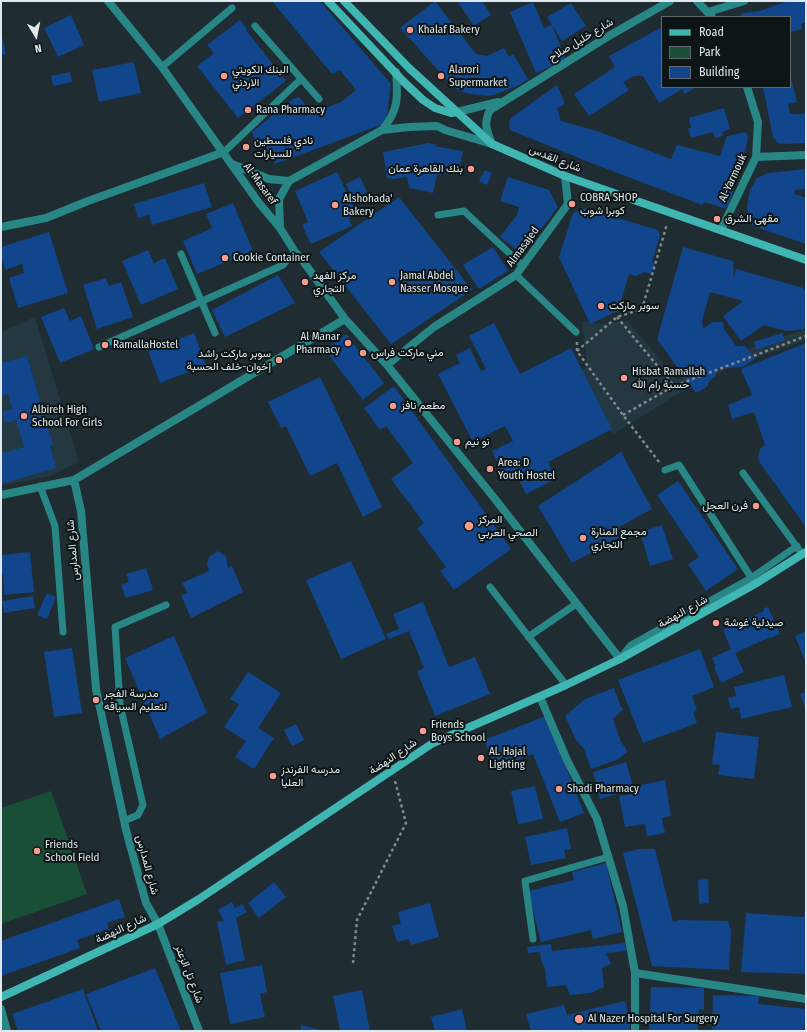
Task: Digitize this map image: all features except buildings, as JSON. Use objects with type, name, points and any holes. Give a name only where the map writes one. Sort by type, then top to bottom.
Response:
[{"type":"main road","points":[[328,1],[404,82],[423,100],[435,108],[451,113],[457,112]]},
{"type":"main road","name":"شارع القدس","points":[[344,1],[409,68],[492,144],[565,176],[806,260]]},
{"type":"main road","name":"شارع النهضة","points":[[1,997],[158,924],[199,899],[433,743],[540,697],[620,659],[804,553]]},
{"type":"street","points":[[108,1],[162,67],[232,164]]},
{"type":"street","name":"شارع خليل صلاح","points":[[505,100],[607,37],[670,1]]},
{"type":"street","points":[[697,1],[710,14],[744,1]]},
{"type":"street","points":[[289,181],[382,130],[390,121],[397,101],[396,72]]},
{"type":"street","name":"Al-Yarmouk","points":[[721,230],[756,158],[758,122],[747,88]]},
{"type":"street","points":[[457,112],[505,100]]},
{"type":"street","points":[[492,144],[486,129],[487,118],[490,110],[505,100]]},
{"type":"street","points":[[382,130],[438,126],[445,130],[492,144]]},
{"type":"street","points":[[1,226],[46,218],[88,201],[224,152]]},
{"type":"street","points":[[756,158],[806,155]]},
{"type":"street","name":"Al-Masaref","points":[[232,164],[269,179],[289,181],[279,199],[280,228]]},
{"type":"street","name":"Al-Masaref","points":[[232,164],[259,203],[280,228],[295,252],[345,318],[387,365],[495,499],[620,659]]},
{"type":"street","name":"Almasajed","points":[[387,365],[434,327],[516,275],[568,204],[565,176]]},
{"type":"street","points":[[1,495],[74,480],[345,318]]},
{"type":"street","name":"شارع المدارس","points":[[74,480],[81,511],[96,689],[124,821],[146,903],[158,924]]},
{"type":"street","points":[[540,697],[567,760],[596,819],[623,906],[635,973],[635,1031]]},
{"type":"street","name":"شارع تل الزعتر","points":[[158,924],[199,1031]]},
{"type":"street","points":[[635,973],[806,999]]},
{"type":"street","points":[[1,1009],[6,1031]]},
{"type":"lane","points":[[162,67],[232,8]]},
{"type":"lane","points":[[255,26],[319,99]]},
{"type":"lane","points":[[224,152],[301,79]]},
{"type":"lane","points":[[438,215],[464,211],[522,265]]},
{"type":"lane","points":[[99,347],[283,265],[295,252]]},
{"type":"lane","points":[[181,254],[215,333]]},
{"type":"lane","points":[[516,275],[576,332]]},
{"type":"lane","points":[[665,470],[679,465],[753,581],[797,546]]},
{"type":"lane","points":[[743,473],[797,546],[804,553]]},
{"type":"lane","points":[[40,486],[55,526],[63,632]]},
{"type":"lane","points":[[490,587],[566,685]]},
{"type":"lane","points":[[528,636],[576,604]]},
{"type":"lane","points":[[124,821],[138,814],[144,805],[120,705],[115,627],[166,605]]},
{"type":"lane","points":[[533,939],[525,881],[608,857]]},
{"type":"path","points":[[577,351],[617,317],[642,309],[670,212]]},
{"type":"path","points":[[617,317],[674,386]]},
{"type":"path","points":[[576,332],[577,351],[623,416],[665,470]]},
{"type":"path","points":[[623,416],[674,386],[806,336]]},
{"type":"path","points":[[353,963],[357,920],[406,823],[392,771]]},
{"type":"shaded area","points":[[35,317],[79,462],[50,476],[1,486],[1,332]]},
{"type":"shaded area","name":"Hisbat Ramallah حسبة رام الله","points":[[582,321],[599,324],[628,321],[677,380],[714,361],[806,329],[806,340],[733,366],[678,394],[613,434],[571,377],[587,366]]},
{"type":"green space","name":"Friends School Field","points":[[51,791],[87,894],[1,924],[1,808]]},
{"type":"place","name":"Khalaf Bakery","points":[[410,30]]},
{"type":"place","name":"البنك الكويتي الاردني","points":[[224,76]]},
{"type":"place","name":"Alarori Supermarket","points":[[441,76]]},
{"type":"place","name":"Rana Pharmacy","points":[[248,110]]},
{"type":"place","name":"نادي فلسطين للسيارات","points":[[246,147]]},
{"type":"place","name":"بنك القاهرة عمان","points":[[471,169]]},
{"type":"place","name":"COBRA SHOP كوبرا شوب","points":[[572,204]]},
{"type":"place","name":"Alshohada' Bakery","points":[[335,205]]},
{"type":"place","name":"مقهی الشرق","points":[[717,219]]},
{"type":"place","name":"Cookie Container","points":[[225,258]]},
{"type":"place","name":"مركز الفهد التجاري","points":[[305,282]]},
{"type":"place","name":"Jamal Abdel Nasser Mosque","points":[[392,282]]},
{"type":"place","name":"سوبر ماركت","points":[[601,306]]},
{"type":"place","name":"Al Manar Pharmacy","points":[[348,343]]},
{"type":"place","name":"RamallaHostel","points":[[105,345]]},
{"type":"place","name":"مني ماركت فراس","points":[[363,353]]},
{"type":"place","name":"سوبر ماركت راشد إخوان-خلف الحسبة","points":[[279,360]]},
{"type":"place","name":"Hisbat Ramallah حسبة رام الله","points":[[624,378]]},
{"type":"place","name":"مطعم نافز","points":[[393,406]]},
{"type":"place","name":"Albireh High School For Girls","points":[[24,416]]},
{"type":"place","name":"نو نيم","points":[[457,442]]},
{"type":"place","name":"Area: D Youth Hostel","points":[[490,469]]},
{"type":"place","name":"فرن العجل","points":[[756,506]]},
{"type":"place","name":"المركز الصحي العربي","points":[[469,526]]},
{"type":"place","name":"مجمع المنارة التجاري","points":[[583,538]]},
{"type":"place","name":"صيدلية غوشة","points":[[716,623]]},
{"type":"place","name":"مدرسة الفجر لتعليم السياقه","points":[[96,700]]},
{"type":"place","name":"Friends Boys School","points":[[423,731]]},
{"type":"place","name":"Al. Hajal Lighting","points":[[481,758]]},
{"type":"place","name":"مدرسه الفرندز العليا","points":[[273,776]]},
{"type":"place","name":"Shadi Pharmacy","points":[[559,789]]},
{"type":"place","name":"Friends School Field","points":[[37,851]]},
{"type":"place","name":"Al Nazer Hospital For Surgery","points":[[579,1019]]}]
